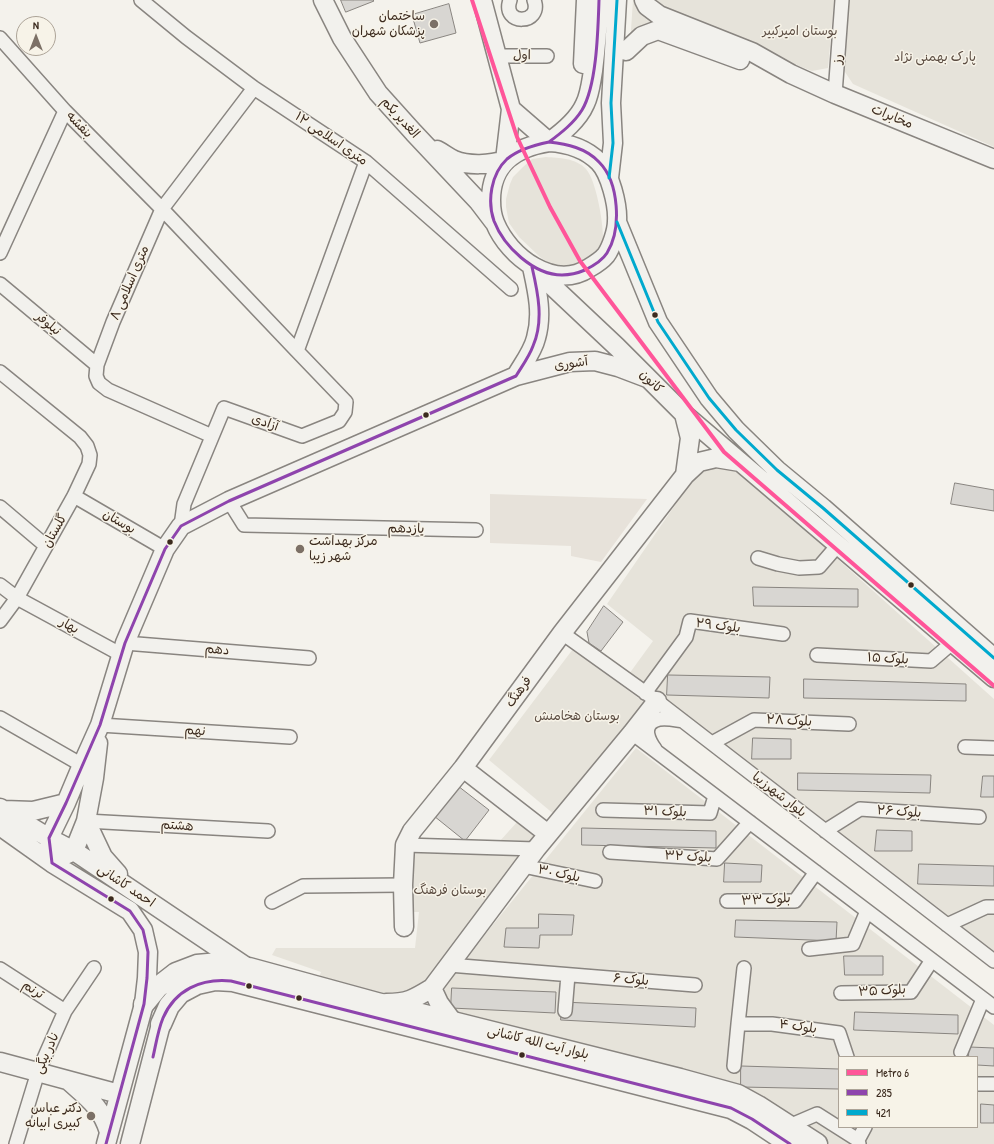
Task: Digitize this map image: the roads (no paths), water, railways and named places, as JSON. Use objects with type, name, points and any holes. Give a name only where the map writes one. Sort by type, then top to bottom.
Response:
[{"type":"main road","name":"بلوار آیت الله کاشانی","points":[[144,1004],[158,987],[176,973],[197,965],[219,963],[249,968],[377,1003],[738,1095],[758,1106],[790,1135]]},
{"type":"main road","name":"بلوار آیت الله کاشانی","points":[[161,1024],[169,1006],[180,993],[197,984],[215,980],[233,981],[731,1108],[752,1119],[790,1135],[817,1144]]},
{"type":"street","name":"۱۲ متری اسلامی","points":[[141,0],[186,37],[254,88],[366,162],[511,289]]},
{"type":"street","name":"الغدیر یکم","points":[[323,0],[342,38],[378,93],[478,201],[495,223]]},
{"type":"street","points":[[414,133],[438,150],[455,160],[466,164],[497,163],[505,160],[518,152],[538,144],[549,142],[566,145],[592,156],[604,168],[609,178],[617,210],[617,222],[612,243],[607,254],[601,261],[584,272],[571,276],[559,276],[532,266],[516,254],[504,239],[495,223],[491,208],[492,184],[505,160],[511,109],[482,0]]},
{"type":"street","points":[[510,0],[508,5],[511,14],[522,20],[527,19],[534,13],[536,5],[534,0]]},
{"type":"street","points":[[576,118],[582,89],[586,0]]},
{"type":"street","points":[[549,142],[563,132],[576,118],[585,105],[596,50],[599,0]]},
{"type":"street","points":[[613,143],[611,103],[617,0]]},
{"type":"street","points":[[609,178],[613,143],[622,99],[629,0]]},
{"type":"street","name":"مخابرات","points":[[644,0],[647,6],[659,15],[752,52],[791,74],[835,94],[994,159]]},
{"type":"street","name":"رز","points":[[835,94],[842,0]]},
{"type":"street","name":"مخابرات","points":[[626,51],[642,36],[658,30],[751,65],[791,74]]},
{"type":"street","name":"بنفشه","points":[[0,38],[66,111],[162,209]]},
{"type":"street","name":"اول","points":[[497,56],[547,56]]},
{"type":"street","name":"۸ متری اسلامی","points":[[212,436],[108,390],[99,383],[96,376],[97,365],[113,322],[162,209],[254,88]]},
{"type":"street","points":[[511,109],[549,142]]},
{"type":"street","points":[[0,253],[66,111]]},
{"type":"street","points":[[297,351],[366,162]]},
{"type":"street","name":"آزادی","points":[[162,209],[346,402],[345,412],[339,421],[302,436],[224,408],[184,504],[180,526]]},
{"type":"street","name":"کانون","points":[[617,222],[658,322],[709,398],[781,486],[810,521],[994,678]]},
{"type":"street","points":[[516,376],[536,339],[539,323],[539,299],[532,266]]},
{"type":"street","name":"کانون","points":[[532,266],[617,347],[684,414],[740,462],[823,508],[994,658]]},
{"type":"street","name":"نیلوفر","points":[[0,284],[97,365]]},
{"type":"street","name":"آشوری","points":[[180,526],[229,502],[516,376],[570,362],[595,361],[618,367],[647,378]]},
{"type":"street","name":"گلستان","points":[[0,372],[80,437],[87,446],[90,455],[89,464],[74,496],[17,598],[0,621]]},
{"type":"street","points":[[684,414],[690,438],[685,475]]},
{"type":"street","name":"فرهنگ","points":[[404,927],[403,885],[406,845],[412,831],[464,768],[562,633],[685,475],[699,462],[716,458],[740,462]]},
{"type":"street","name":"بوستان","points":[[74,496],[165,549]]},
{"type":"street","name":"یازدهم","points":[[229,502],[244,525],[476,530]]},
{"type":"street","points":[[0,507],[46,546]]},
{"type":"street","points":[[810,521],[808,516],[809,511],[812,508],[823,508]]},
{"type":"street","points":[[100,725],[94,778],[86,821],[74,851],[52,863],[49,838],[100,725],[123,649],[165,549],[180,526]]},
{"type":"street","points":[[758,558],[799,568],[819,567],[838,545]]},
{"type":"street","name":"بهار","points":[[0,585],[17,598],[123,649]]},
{"type":"street","name":"بلوک ۲۹","points":[[651,697],[686,638],[690,621],[783,634]]},
{"type":"street","name":"بلوار شهرزیبا","points":[[562,633],[712,743],[994,962]]},
{"type":"street","name":"بلوک ۱۵","points":[[817,655],[931,661],[952,643]]},
{"type":"street","name":"دهم","points":[[123,649],[309,658]]},
{"type":"street","points":[[377,1003],[399,1003],[414,999],[432,988],[536,849],[632,733],[651,697]]},
{"type":"street","points":[[0,718],[82,765]]},
{"type":"street","points":[[658,753],[651,743],[648,735],[649,726],[654,721],[663,719],[683,721]]},
{"type":"street","name":"بلوک ۲۸","points":[[712,743],[754,720],[849,724]]},
{"type":"street","name":"نهم","points":[[100,725],[290,737]]},
{"type":"street","points":[[632,733],[994,1007]]},
{"type":"street","points":[[964,747],[994,748]]},
{"type":"street","points":[[464,768],[548,834]]},
{"type":"street","name":"بلوک ۳۱","points":[[603,810],[710,813],[716,796]]},
{"type":"street","points":[[2,823],[33,811],[66,803]]},
{"type":"street","name":"بلوک ۲۶","points":[[825,831],[860,809],[979,817]]},
{"type":"street","points":[[86,821],[103,857],[132,889]]},
{"type":"street","name":"هشتم","points":[[86,821],[268,831]]},
{"type":"street","name":"بلوک ۳۲","points":[[610,852],[718,858],[750,822]]},
{"type":"street","name":"احمد کاشانی","points":[[2,823],[49,838],[74,851],[249,968]]},
{"type":"street","name":"احمد کاشانی","points":[[2,823],[52,863],[130,911],[143,930],[148,952],[144,1004],[107,1138]]},
{"type":"street","points":[[406,845],[536,849]]},
{"type":"street","name":"بلوک ۳۰","points":[[524,866],[595,881]]},
{"type":"street","name":"بلوک ۳۳","points":[[728,901],[795,901],[816,872]]},
{"type":"street","points":[[272,902],[303,886],[403,885]]},
{"type":"street","points":[[947,925],[986,907],[994,907]]},
{"type":"street","points":[[809,950],[853,944],[867,911]]},
{"type":"street","name":"بلوک ۳۵","points":[[841,993],[911,992],[932,960]]},
{"type":"street","name":"بلوک ۶","points":[[449,965],[695,985]]},
{"type":"street","name":"نادر بیگی","points":[[16,1144],[38,1072],[66,1012],[94,968]]},
{"type":"street","points":[[734,1066],[744,968]]},
{"type":"street","name":"ترنم","points":[[0,969],[66,1012]]},
{"type":"street","points":[[565,1011],[568,975]]},
{"type":"street","points":[[432,988],[439,1002],[454,1022]]},
{"type":"street","points":[[961,1052],[983,999]]},
{"type":"street","points":[[130,1144],[161,1024]]},
{"type":"street","name":"بلوک ۴","points":[[738,1024],[772,1024],[839,1033],[846,1054]]},
{"type":"street","points":[[0,1062],[119,1094]]},
{"type":"street","points":[[68,1080],[101,1112],[106,1121],[107,1138]]},
{"type":"street","points":[[978,1084],[994,1084]]},
{"type":"street","points":[[790,1135],[817,1114],[859,1142],[865,1128]]},
{"type":"metro line","name":"6","points":[[472,0],[517,137],[550,207],[580,261],[724,452],[994,686]]},
{"type":"place","name":"ساختمان پزشکان شهران","points":[[434,24]]},
{"type":"place","name":"مرکز بهداشت شهر زیبا","points":[[300,549]]},
{"type":"place","name":"دکتر عباس کبیری ابیانه","points":[[91,1116]]},
{"type":"park label","name":"بوستان امیرکبیر","points":[[800,32]]},
{"type":"park label","name":"پارک بهمنی نژاد","points":[[935,58]]},
{"type":"park label","name":"بوستان هخامنش","points":[[577,717]]},
{"type":"park label","name":"بوستان فرهنگ","points":[[450,891]]}]
